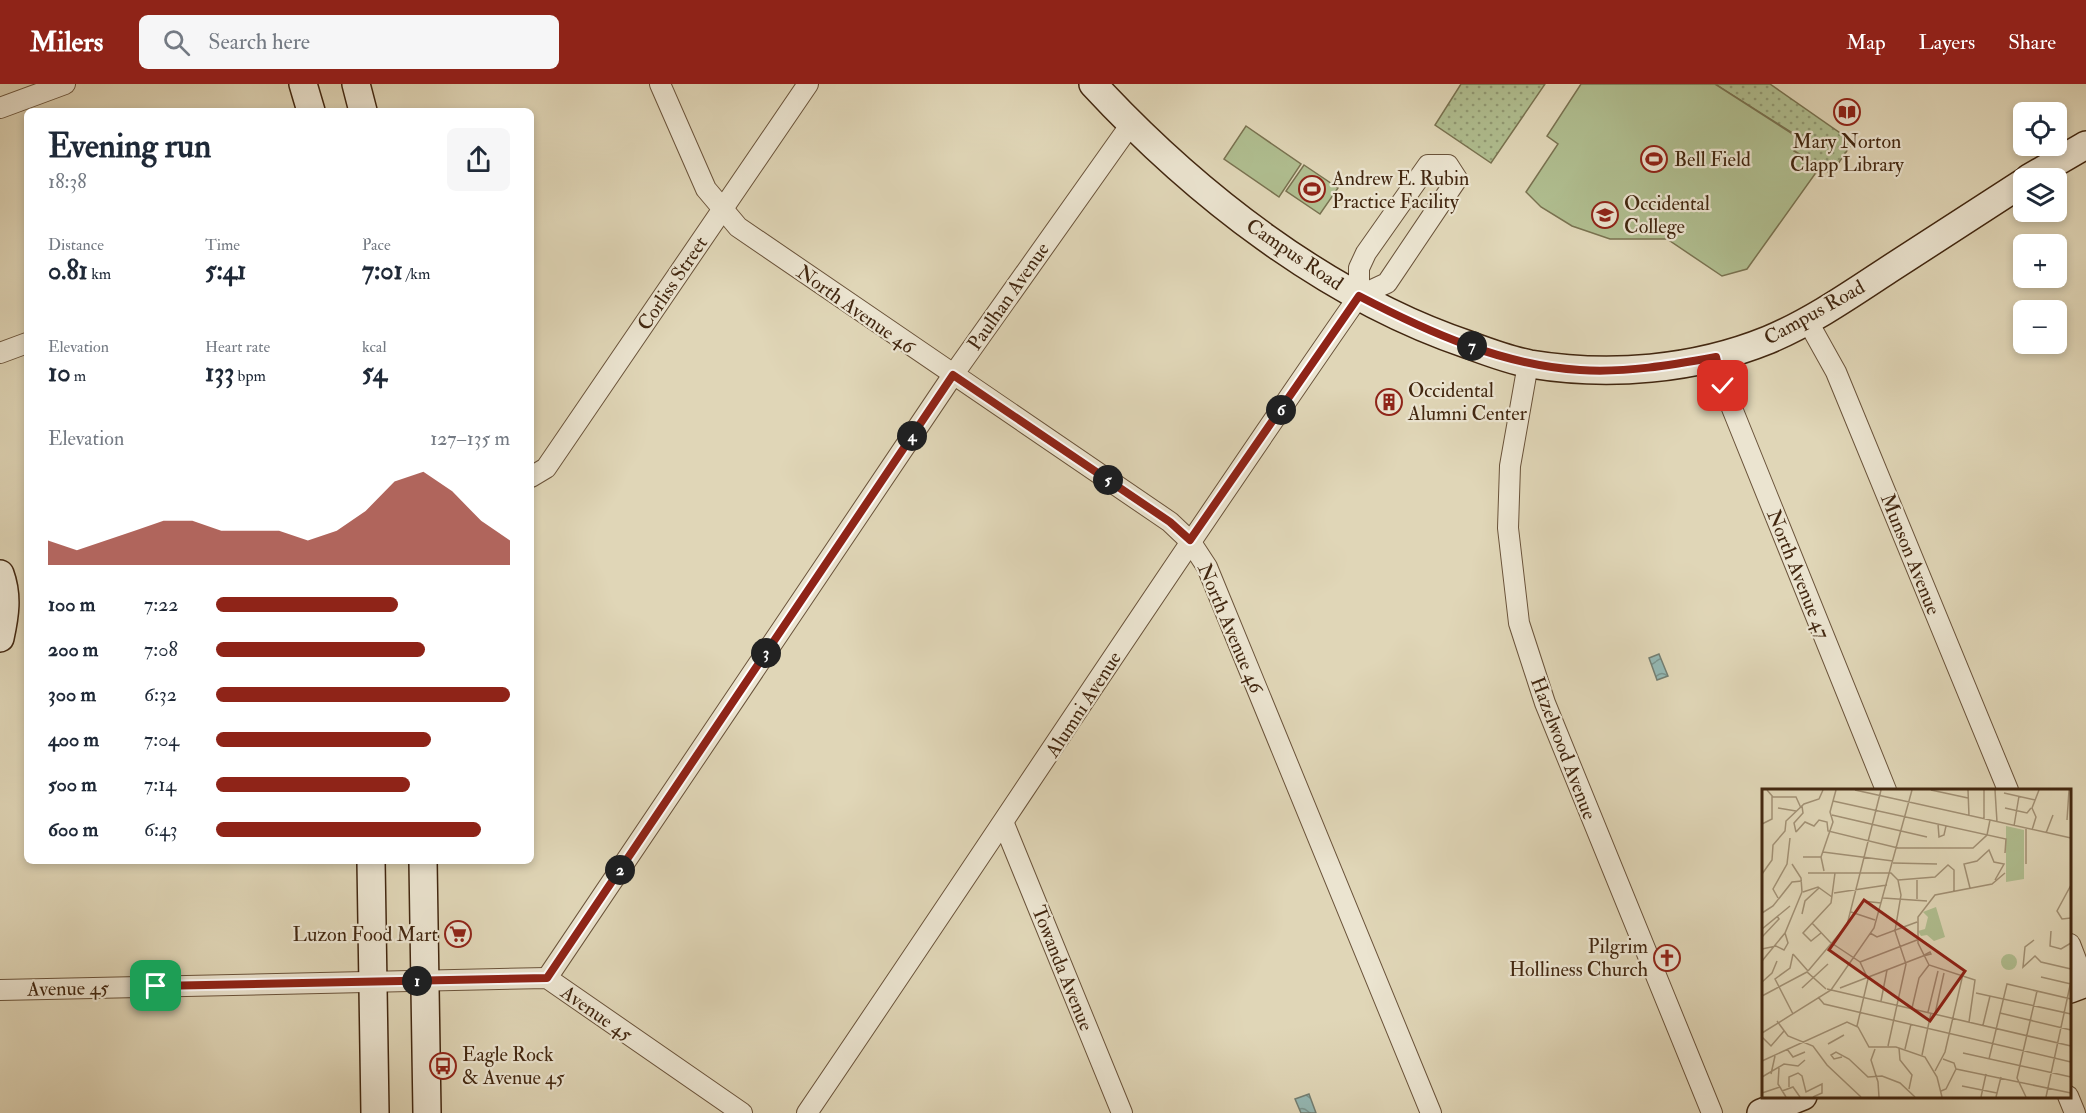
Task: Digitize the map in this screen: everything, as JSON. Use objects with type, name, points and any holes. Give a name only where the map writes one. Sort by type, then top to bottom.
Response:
[{"type":"street","points":[[0,108],[65,84]]},
{"type":"street","points":[[303,84],[310,108]]},
{"type":"street","points":[[356,84],[362,108]]},
{"type":"street","name":"North Avenue 46","points":[[660,84],[706,189],[738,227],[1170,522],[1190,540],[1211,577],[1431,1113]]},
{"type":"street","name":"Corliss Street","points":[[534,475],[546,468],[808,84]]},
{"type":"street","name":"Campus Road","points":[[1093,84],[1131,124],[1227,208],[1359,296],[1450,339],[1528,364],[1579,370],[1661,367],[1716,357],[1768,340],[1807,321],[2013,189]]},
{"type":"street","name":"Paulhan Avenue","points":[[547,978],[953,375],[1131,124]]},
{"type":"street","points":[[2048,168],[2085,148]]},
{"type":"street","points":[[1428,165],[1448,165],[1457,179],[1445,198],[1387,283],[1359,296],[1359,268],[1366,253],[1428,165]]},
{"type":"street","name":"Alumni Avenue","points":[[807,1113],[1004,824],[1190,540],[1359,296]]},
{"type":"street","name":"Munson Avenue","points":[[1807,321],[1836,372],[2008,789]]},
{"type":"street","points":[[0,353],[24,344]]},
{"type":"street","name":"North Avenue 47","points":[[1716,357],[1723,386],[1886,789]]},
{"type":"street","name":"Hazelwood Avenue","points":[[1528,364],[1510,466],[1508,528],[1519,623],[1545,703],[1712,1113]]},
{"type":"street","points":[[0,574],[5,587],[6,611],[0,638]]},
{"type":"street","name":"Towanda Avenue","points":[[1004,824],[1122,1113]]},
{"type":"street","points":[[371,864],[375,1113]]},
{"type":"street","points":[[423,864],[427,1113]]},
{"type":"street","points":[[2071,948],[2080,985]]},
{"type":"street","name":"Avenue 45","points":[[0,990],[547,978],[742,1113]]},
{"type":"street","points":[[1761,1113],[1798,1098]]},
{"type":"street","points":[[2069,1098],[2075,1113]]},
{"type":"green space","points":[[1461,84],[1545,84],[1491,163],[1435,125]]},
{"type":"green space","name":"Bell Field","points":[[1581,84],[1715,84],[1802,140],[1794,151],[1820,167],[1747,269],[1722,276],[1667,239],[1610,239],[1572,226],[1541,207],[1526,192],[1558,144],[1547,136]]},
{"type":"green space","points":[[1715,84],[1770,84],[1853,142],[1831,174],[1794,151],[1802,139]]},
{"type":"green space","points":[[1246,126],[1301,164],[1279,197],[1224,159]]},
{"type":"green space","name":"Andrew E. Rubin Practice Facility","points":[[1304,165],[1338,188],[1320,214],[1286,191]]},
{"type":"water","points":[[1659,654],[1668,676],[1657,680],[1649,658]]},
{"type":"water","points":[[1309,1094],[1316,1113],[1301,1113],[1295,1099]]},
{"type":"place","name":"Mary Norton Clapp Library","points":[[1847,112]]},
{"type":"place","name":"Bell Field","points":[[1654,159]]},
{"type":"place","name":"Andrew E. Rubin Practice Facility","points":[[1312,189]]},
{"type":"place","name":"Occidental College","points":[[1605,215]]},
{"type":"place","name":"Occidental Alumni Center","points":[[1389,402]]},
{"type":"place","name":"Luzon Food Mart","points":[[458,934]]},
{"type":"place","name":"Pilgrim Holliness Church","points":[[1667,958]]},
{"type":"place","name":"Eagle Rock & Avenue 45","points":[[443,1066]]},
{"type":"route","points":[[156,986],[547,978],[953,375],[1170,522],[1190,540],[1359,296],[1401,318],[1450,339],[1528,364],[1579,370],[1618,370],[1661,367],[1716,357],[1723,386]]}]
